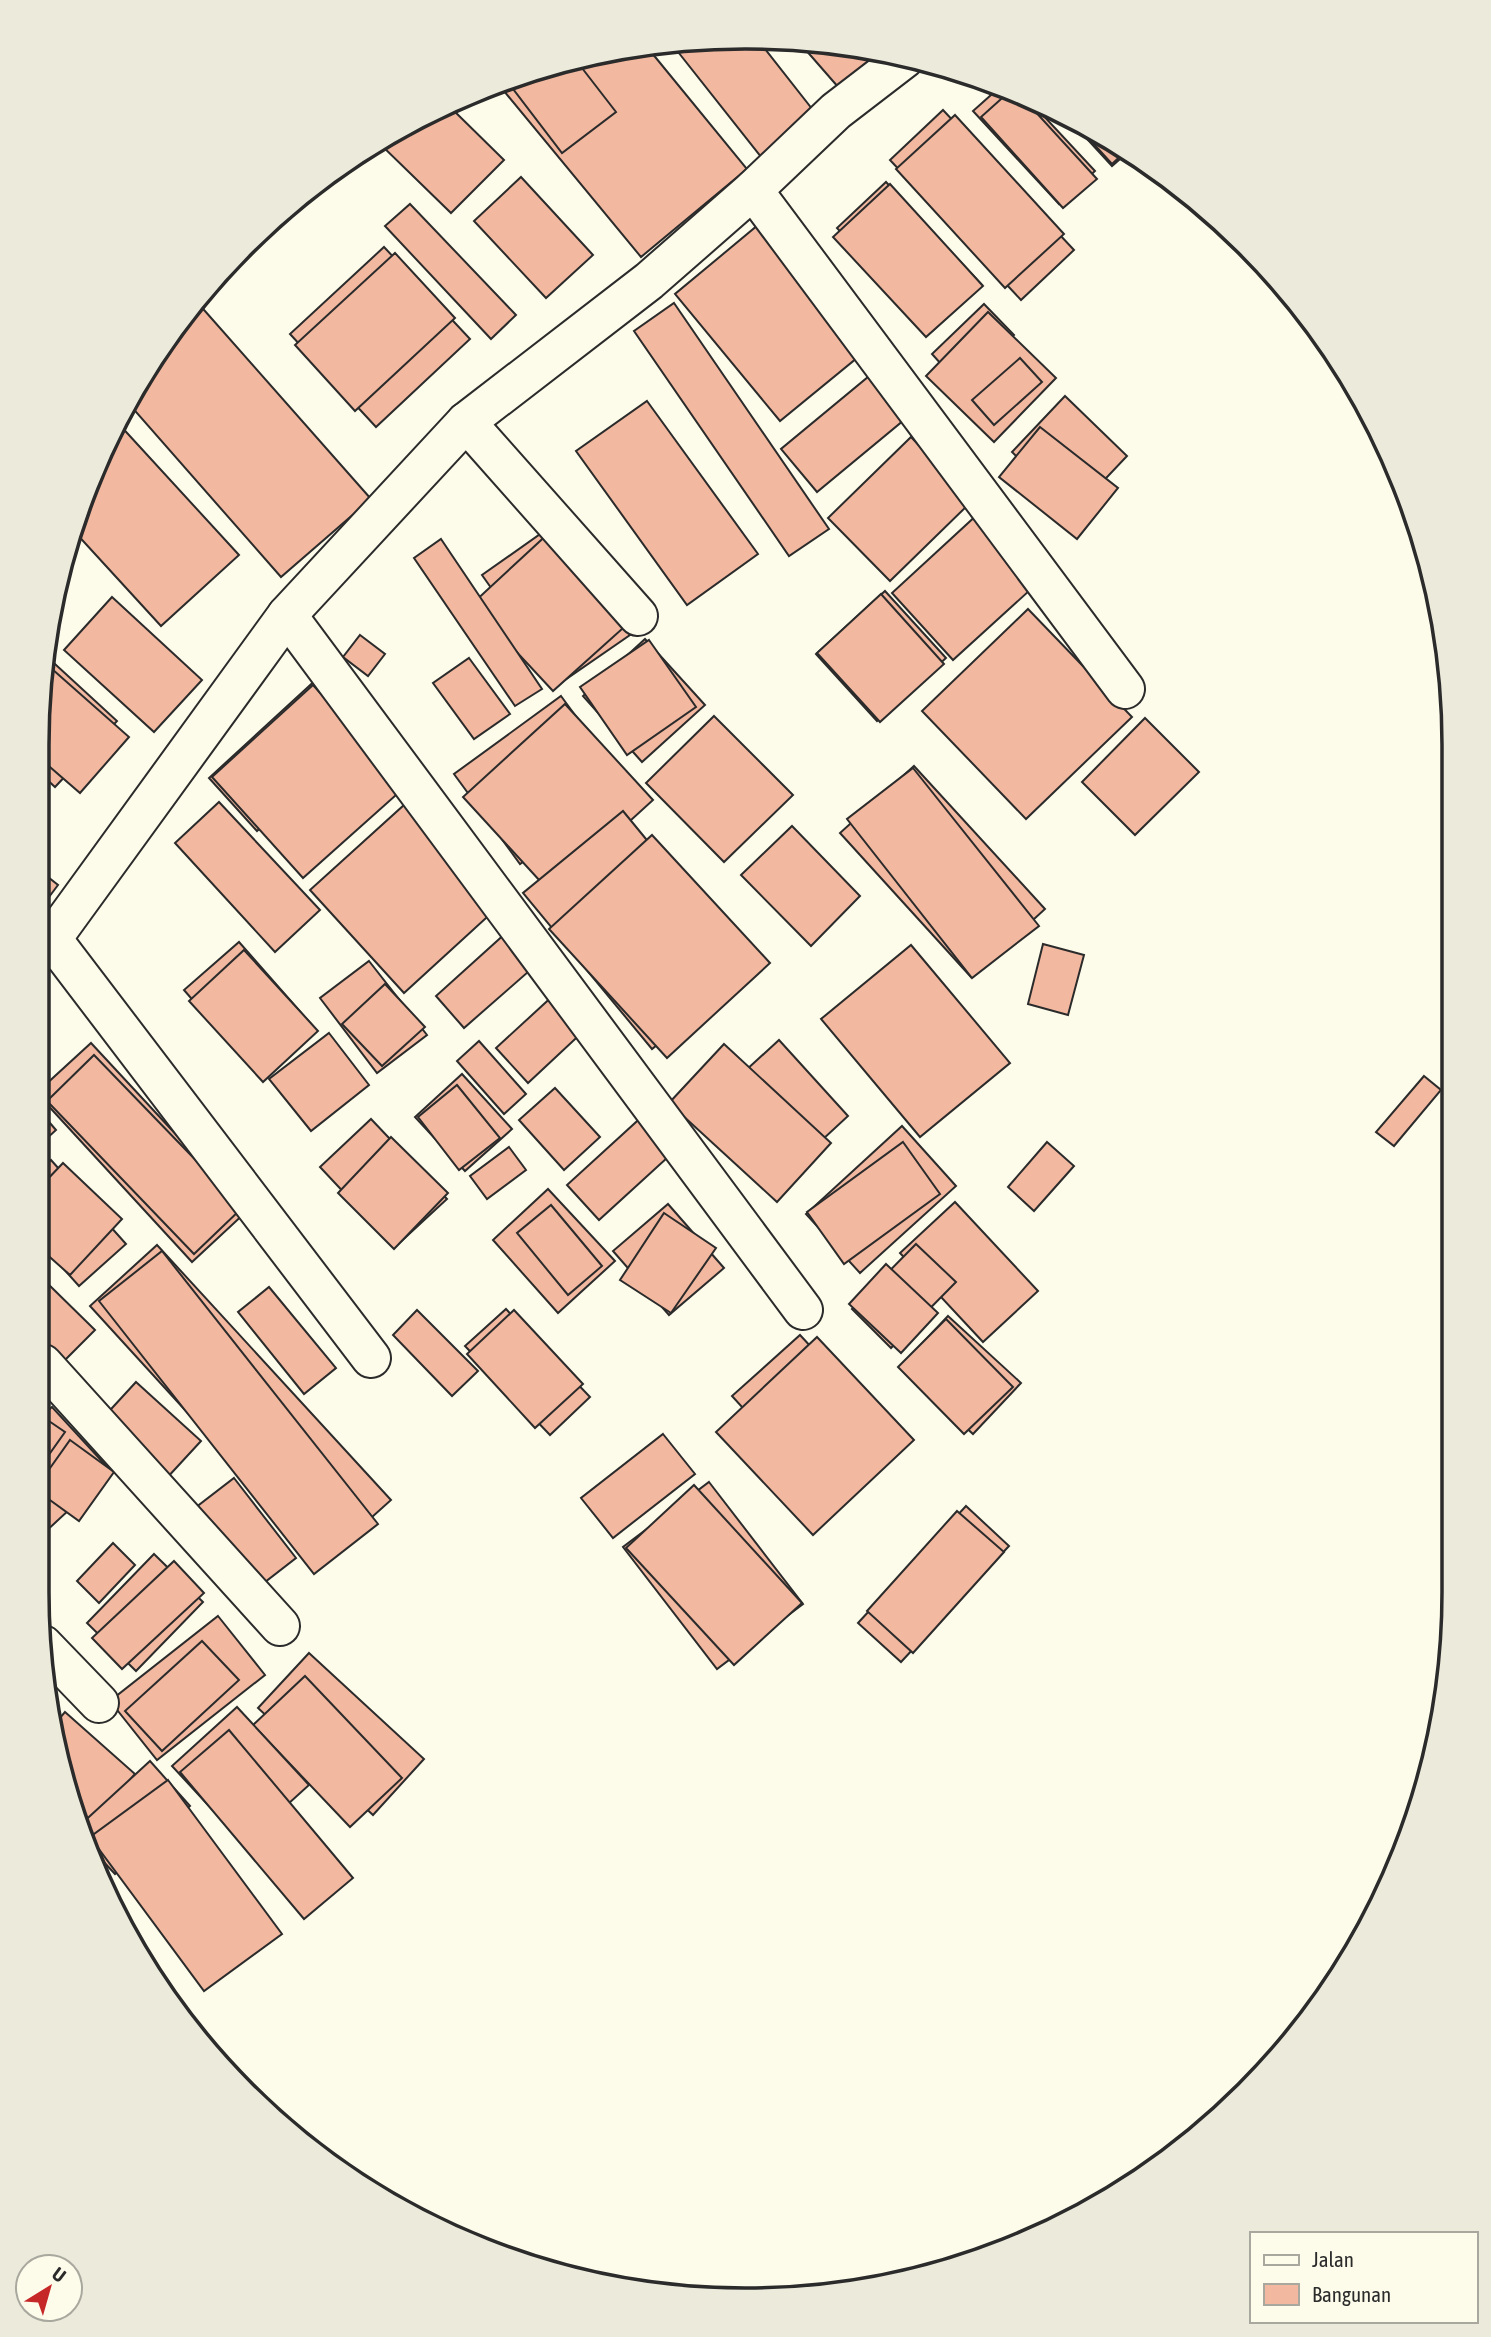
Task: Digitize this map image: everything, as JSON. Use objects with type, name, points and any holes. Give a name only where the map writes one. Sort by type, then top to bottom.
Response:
[{"type":"street","points":[[49,942],[288,615],[466,422],[649,281],[753,190],[836,111],[895,65]]},
{"type":"street","points":[[753,190],[1125,689]]},
{"type":"street","points":[[466,422],[638,616]]},
{"type":"street","points":[[288,615],[803,1310]]},
{"type":"street","points":[[49,948],[371,1358]]},
{"type":"street","points":[[49,1371],[280,1626]]},
{"type":"street","points":[[52,1654],[99,1703]]},
{"type":"building","points":[[765,49],[820,119],[765,162],[678,52]]},
{"type":"building","points":[[807,52],[869,60],[839,88]]},
{"type":"building","points":[[654,55],[747,169],[641,257],[505,92],[565,73]]},
{"type":"building","points":[[583,69],[616,112],[562,153],[513,89]]},
{"type":"building","points":[[992,94],[1044,117],[1095,171],[1059,204],[973,111]]},
{"type":"building","points":[[1002,98],[1037,113],[1097,179],[1063,208],[981,117]]},
{"type":"building","points":[[943,110],[1074,250],[1021,300],[890,160]]},
{"type":"building","points":[[456,113],[504,160],[451,213],[385,149]]},
{"type":"building","points":[[955,115],[1064,234],[1005,288],[896,169]]},
{"type":"building","points":[[1086,138],[1120,159],[1112,166]]},
{"type":"building","points":[[1090,140],[1119,158],[1112,164]]},
{"type":"building","points":[[521,177],[593,255],[546,298],[474,221]]},
{"type":"building","points":[[886,182],[982,285],[932,331],[837,228]]},
{"type":"building","points":[[890,184],[983,286],[926,337],[833,237]]},
{"type":"building","points":[[410,204],[516,315],[491,339],[385,226]]},
{"type":"building","points":[[758,225],[863,353],[780,421],[675,294]]},
{"type":"building","points":[[384,247],[470,339],[376,427],[290,334]]},
{"type":"building","points":[[395,253],[455,318],[355,411],[295,345]]},
{"type":"building","points":[[674,303],[829,529],[789,556],[634,331]]},
{"type":"building","points":[[984,304],[1014,335],[961,386],[932,354]]},
{"type":"building","points":[[203,309],[371,499],[281,577],[135,411],[166,359]]},
{"type":"building","points":[[988,312],[1056,378],[994,442],[926,376]]},
{"type":"building","points":[[1020,358],[1042,382],[994,425],[972,400]]},
{"type":"building","points":[[874,372],[910,415],[817,492],[781,449]]},
{"type":"building","points":[[1065,396],[1127,456],[1074,512],[1012,452]]},
{"type":"building","points":[[647,401],[758,554],[687,605],[576,451]]},
{"type":"building","points":[[1040,427],[1118,488],[1077,539],[999,477]]},
{"type":"building","points":[[125,430],[239,555],[161,626],[81,539],[102,479]]},
{"type":"building","points":[[911,437],[972,501],[890,581],[828,518]]},
{"type":"building","points":[[979,513],[1041,580],[953,660],[892,593]]},
{"type":"building","points":[[553,525],[630,635],[559,684],[482,575]]},
{"type":"building","points":[[551,531],[632,620],[553,691],[472,604]]},
{"type":"building","points":[[441,539],[542,689],[515,706],[414,558]]},
{"type":"building","points":[[885,591],[946,658],[877,721],[816,654]]},
{"type":"building","points":[[881,594],[944,664],[880,722],[817,653]]},
{"type":"building","points":[[112,597],[202,680],[154,732],[64,650]]},
{"type":"building","points":[[1028,609],[1132,717],[1026,819],[922,711]]},
{"type":"building","points":[[360,635],[385,654],[368,676],[343,657]]},
{"type":"building","points":[[645,639],[705,705],[642,762],[583,696]]},
{"type":"building","points":[[649,640],[696,707],[627,755],[580,687]]},
{"type":"building","points":[[469,658],[510,714],[474,739],[433,683]]},
{"type":"building","points":[[54,663],[117,721],[55,787],[49,782],[50,700]]},
{"type":"building","points":[[53,670],[129,737],[80,793],[49,766]]},
{"type":"building","points":[[319,677],[367,730],[257,831],[209,778]]},
{"type":"building","points":[[313,685],[405,787],[303,878],[212,777]]},
{"type":"building","points":[[561,696],[627,786],[520,864],[454,774]]},
{"type":"building","points":[[565,704],[653,800],[551,893],[463,797]]},
{"type":"building","points":[[714,716],[793,795],[724,862],[646,783]]},
{"type":"building","points":[[1145,718],[1199,772],[1135,835],[1082,782]]},
{"type":"building","points":[[914,766],[1045,909],[971,977],[840,833]]},
{"type":"building","points":[[913,768],[1039,926],[972,978],[847,819]]},
{"type":"building","points":[[219,802],[320,910],[275,952],[175,843]]},
{"type":"building","points":[[404,805],[497,908],[404,993],[310,890]]},
{"type":"building","points":[[623,811],[752,968],[652,1049],[523,893]]},
{"type":"building","points":[[792,826],[860,896],[811,946],[741,875]]},
{"type":"building","points":[[652,835],[770,963],[667,1058],[549,929]]},
{"type":"building","points":[[49,878],[58,885],[49,897]]},
{"type":"building","points":[[507,932],[536,965],[464,1028],[436,996]]},
{"type":"building","points":[[239,942],[312,1025],[256,1073],[184,990]]},
{"type":"building","points":[[1043,944],[1084,955],[1068,1015],[1028,1004]]},
{"type":"building","points":[[911,945],[1010,1063],[920,1137],[821,1019]]},
{"type":"building","points":[[244,950],[318,1031],[263,1082],[189,1001]]},
{"type":"building","points":[[369,961],[427,1035],[377,1073],[320,998]]},
{"type":"building","points":[[385,984],[425,1027],[382,1066],[342,1024]]},
{"type":"building","points":[[556,993],[588,1027],[528,1083],[496,1048]]},
{"type":"building","points":[[329,1033],[369,1085],[311,1131],[269,1079]]},
{"type":"building","points":[[779,1040],[848,1116],[768,1190],[698,1114]]},
{"type":"building","points":[[479,1041],[526,1094],[504,1114],[457,1061]]},
{"type":"building","points":[[91,1043],[247,1211],[192,1262],[49,1107],[49,1082]]},
{"type":"building","points":[[724,1044],[831,1143],[777,1202],[669,1103]]},
{"type":"building","points":[[94,1055],[242,1208],[194,1254],[49,1103],[49,1099]]},
{"type":"building","points":[[462,1074],[512,1129],[465,1171],[415,1117]]},
{"type":"building","points":[[1424,1076],[1441,1090],[1394,1146],[1376,1132]]},
{"type":"building","points":[[457,1085],[500,1138],[459,1170],[418,1117]]},
{"type":"building","points":[[555,1088],[600,1137],[564,1170],[519,1120]]},
{"type":"building","points":[[646,1113],[679,1147],[599,1220],[567,1185]]},
{"type":"building","points":[[371,1119],[447,1199],[395,1247],[320,1167]]},
{"type":"building","points":[[49,1122],[56,1130],[49,1136]]},
{"type":"building","points":[[902,1126],[956,1186],[860,1273],[806,1214]]},
{"type":"building","points":[[391,1137],[448,1193],[394,1249],[338,1193]]},
{"type":"building","points":[[903,1142],[940,1194],[844,1264],[807,1212]]},
{"type":"building","points":[[1047,1142],[1074,1166],[1034,1211],[1008,1187]]},
{"type":"building","points":[[509,1147],[526,1170],[487,1199],[470,1176]]},
{"type":"building","points":[[51,1160],[126,1244],[79,1286],[49,1253]]},
{"type":"building","points":[[63,1163],[122,1219],[70,1275],[49,1256],[49,1178]]},
{"type":"building","points":[[548,1189],[615,1261],[558,1313],[493,1240]]},
{"type":"building","points":[[955,1202],[1038,1291],[983,1342],[900,1253]]},
{"type":"building","points":[[668,1204],[724,1268],[669,1315],[613,1251]]},
{"type":"building","points":[[551,1205],[602,1266],[568,1295],[517,1233]]},
{"type":"building","points":[[664,1213],[716,1248],[671,1313],[620,1280]]},
{"type":"building","points":[[916,1244],[956,1282],[891,1348],[852,1309]]},
{"type":"building","points":[[157,1245],[391,1500],[323,1561],[90,1306]]},
{"type":"building","points":[[162,1251],[378,1524],[314,1574],[99,1301]]},
{"type":"building","points":[[886,1264],[938,1313],[901,1353],[849,1304]]},
{"type":"building","points":[[49,1285],[95,1330],[63,1362],[49,1349]]},
{"type":"building","points":[[269,1287],[336,1368],[304,1394],[238,1312]]},
{"type":"building","points":[[506,1309],[590,1397],[550,1435],[465,1346]]},
{"type":"building","points":[[417,1310],[478,1371],[452,1396],[393,1335]]},
{"type":"building","points":[[514,1310],[583,1384],[535,1428],[467,1354]]},
{"type":"building","points":[[948,1316],[1021,1383],[973,1434],[900,1367]]},
{"type":"building","points":[[946,1319],[1013,1387],[964,1434],[898,1367]]},
{"type":"building","points":[[800,1335],[851,1390],[783,1452],[732,1396]]},
{"type":"building","points":[[817,1337],[914,1440],[813,1535],[716,1432]]},
{"type":"building","points":[[136,1382],[201,1441],[165,1480],[101,1420]]},
{"type":"building","points":[[52,1407],[111,1471],[49,1528],[49,1410]]},
{"type":"building","points":[[49,1421],[65,1432],[49,1455]]},
{"type":"building","points":[[663,1434],[695,1474],[613,1538],[581,1498]]},
{"type":"building","points":[[70,1440],[114,1472],[79,1521],[49,1499],[49,1470]]},
{"type":"building","points":[[234,1478],[296,1558],[256,1589],[195,1508]]},
{"type":"building","points":[[709,1482],[803,1604],[717,1669],[623,1547]]},
{"type":"building","points":[[694,1485],[802,1603],[734,1665],[626,1548]]},
{"type":"building","points":[[966,1506],[1009,1546],[901,1662],[858,1623]]},
{"type":"building","points":[[957,1511],[1004,1552],[913,1653],[867,1611]]},
{"type":"building","points":[[113,1543],[135,1565],[99,1603],[77,1581]]},
{"type":"building","points":[[154,1554],[203,1602],[136,1671],[87,1623]]},
{"type":"building","points":[[174,1561],[204,1593],[122,1669],[92,1638]]},
{"type":"building","points":[[218,1616],[265,1675],[157,1760],[110,1701]]},
{"type":"building","points":[[202,1641],[239,1680],[162,1751],[125,1711]]},
{"type":"building","points":[[309,1653],[424,1759],[373,1815],[258,1708]]},
{"type":"building","points":[[305,1676],[402,1778],[350,1827],[253,1725]]},
{"type":"building","points":[[237,1707],[309,1785],[244,1844],[172,1766]]},
{"type":"building","points":[[65,1712],[135,1774],[93,1822],[86,1815],[60,1717]]},
{"type":"building","points":[[229,1730],[353,1878],[304,1919],[180,1772]]},
{"type":"building","points":[[150,1761],[190,1806],[115,1874],[104,1862],[87,1818]]},
{"type":"building","points":[[168,1780],[282,1934],[204,1991],[98,1848],[93,1835]]}]
